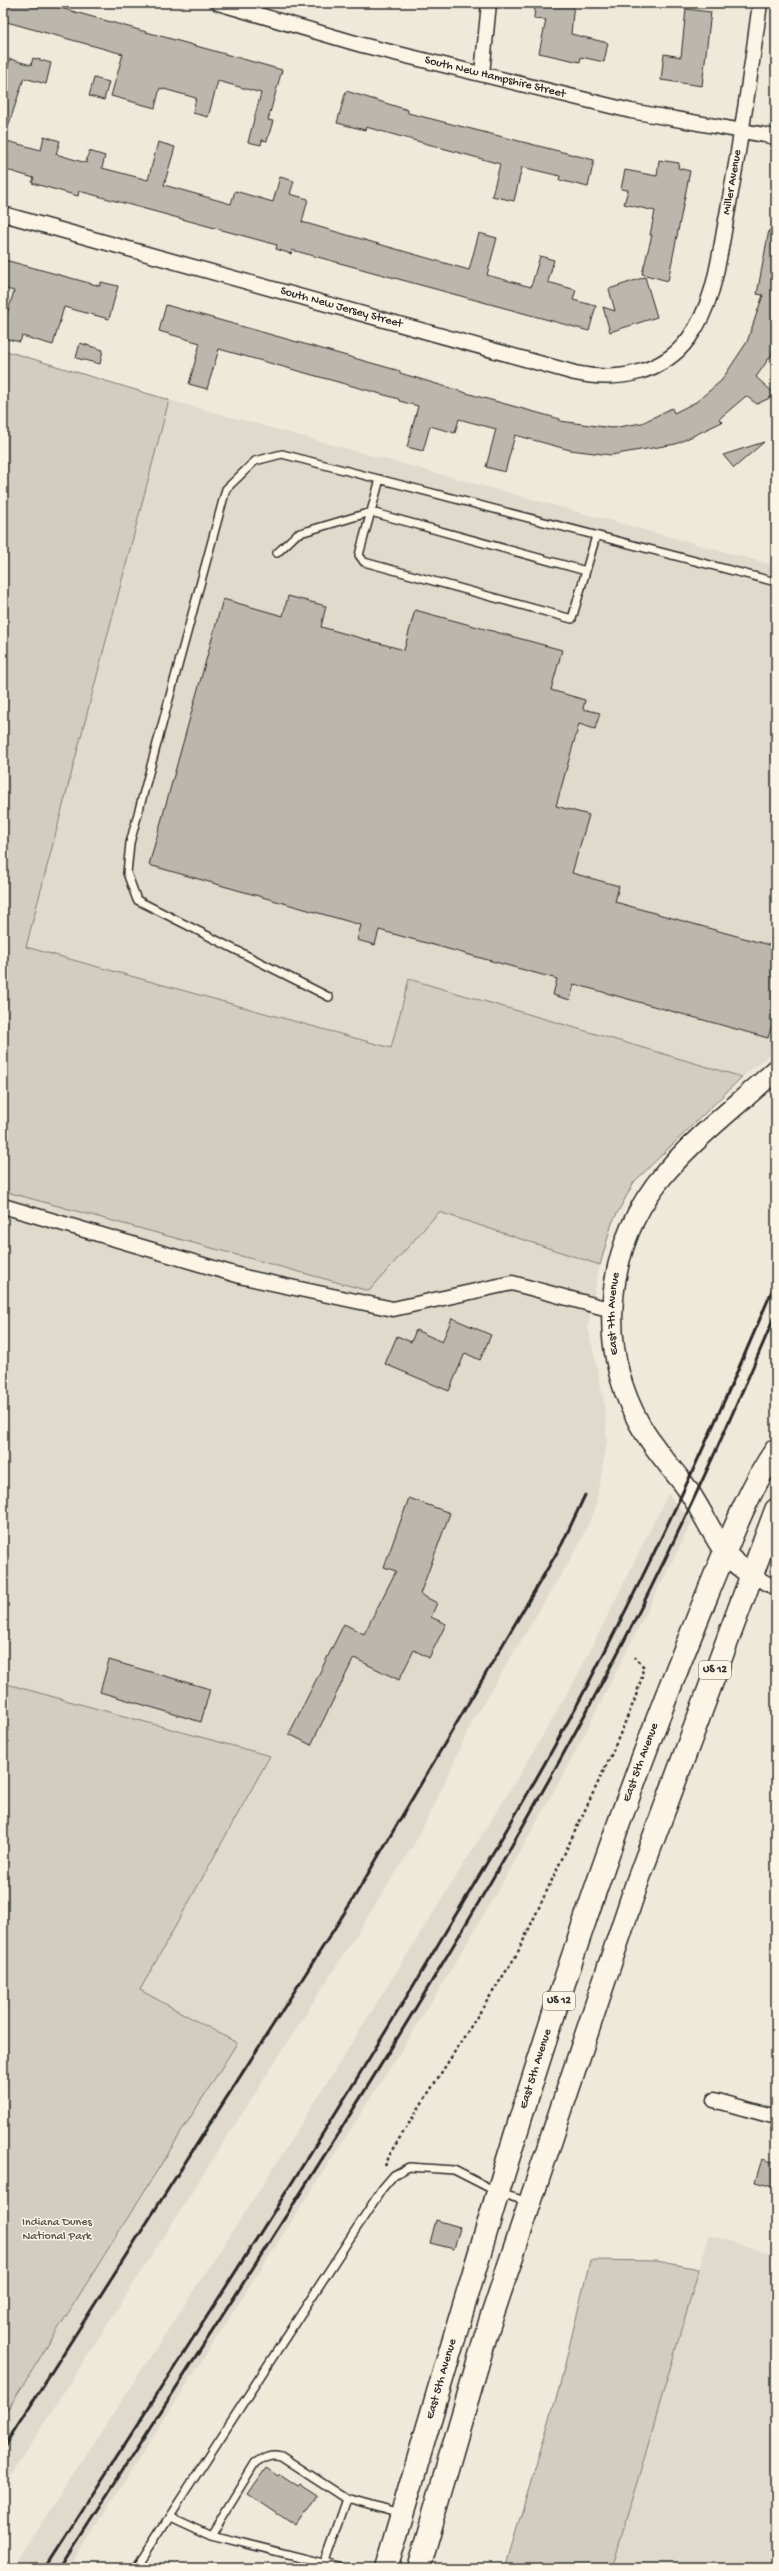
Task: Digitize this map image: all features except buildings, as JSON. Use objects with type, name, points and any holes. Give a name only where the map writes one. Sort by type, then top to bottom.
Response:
[{"type":"main road","name":"East 5th Avenue","points":[[386,2568],[499,2193],[581,1933],[622,1812],[676,1669],[724,1552],[760,1474],[776,1450]]},
{"type":"main road","name":"US 12","points":[[418,2568],[488,2328],[529,2202],[638,1880],[776,1510]]},
{"type":"street","points":[[482,74],[489,3]]},
{"type":"street","name":"Miller Avenue","points":[[677,351],[698,325],[711,294],[743,131],[760,3]]},
{"type":"street","name":"South New Hampshire Street","points":[[227,4],[362,45],[631,111],[776,137]]},
{"type":"street","name":"South New Jersey Street","points":[[3,214],[585,375],[613,377],[635,373],[660,363],[677,351]]},
{"type":"street","name":"East 7th Avenue","points":[[751,1576],[724,1552],[693,1497],[651,1441],[631,1406],[615,1354],[612,1310],[613,1289],[623,1247],[640,1208],[652,1189],[687,1150],[776,1070]]},
{"type":"street","points":[[3,1206],[244,1277],[393,1309],[512,1283],[612,1310]]},
{"type":"street","points":[[751,1576],[776,1588]]},
{"type":"street","points":[[714,2100],[776,2117]]},
{"type":"lane","points":[[329,996],[137,900],[127,873],[129,850],[226,490],[256,461],[282,454],[776,582]]},
{"type":"lane","points":[[380,480],[359,555],[364,562],[572,619],[596,536]]},
{"type":"lane","points":[[277,553],[297,534],[371,512],[586,571]]},
{"type":"lane","points":[[136,2568],[382,2188],[394,2175],[409,2167],[454,2170],[499,2193],[529,2202]]},
{"type":"lane","points":[[212,2535],[255,2463],[266,2456],[274,2454],[281,2456],[348,2499],[402,2514]]},
{"type":"lane","points":[[324,2562],[348,2499]]},
{"type":"lane","points":[[170,2516],[212,2535],[343,2568]]},
{"type":"path","points":[[382,2188],[385,2168],[392,2150],[518,1954],[612,1753],[635,1699],[642,1676],[643,1666],[634,1657]]},
{"type":"shaded area","points":[[169,400],[776,566],[776,1049],[742,1077],[409,979],[391,1048],[26,947]]},
{"type":"shaded area","points":[[3,1191],[369,1291],[439,1211],[600,1265],[588,1327],[605,1405],[607,1442],[595,1510],[577,1548],[473,1720],[433,1808],[413,1846],[3,2488],[3,2417],[237,2043],[140,1990],[270,1756],[3,1683]]},
{"type":"shaded area","points":[[668,1494],[692,1522],[574,1755],[466,1945],[411,2035],[69,2568],[12,2568],[266,2180],[525,1766],[579,1673]]},
{"type":"shaded area","points":[[709,2235],[776,2255],[776,2568],[612,2568]]},
{"type":"green space","points":[[3,350],[169,400],[26,947],[391,1048],[409,979],[742,1077],[634,1182],[612,1223],[600,1265],[439,1212],[369,1291],[3,1191]]},
{"type":"green space","name":"Indiana Dunes National Park","points":[[3,1683],[270,1756],[140,1990],[237,2043],[3,2417]]},
{"type":"green space","points":[[590,2260],[657,2261],[699,2269],[612,2568],[505,2568],[560,2385]]},
{"type":"railway","points":[[45,2568],[248,2251],[398,2012],[528,1794],[586,1688],[672,1515],[736,1375],[776,1281]]},
{"type":"railway","points":[[60,2568],[346,2121],[416,2008],[550,1779],[613,1662],[678,1533],[776,1313]]},
{"type":"railway","points":[[3,2448],[352,1901],[562,1544],[585,1495]]}]
